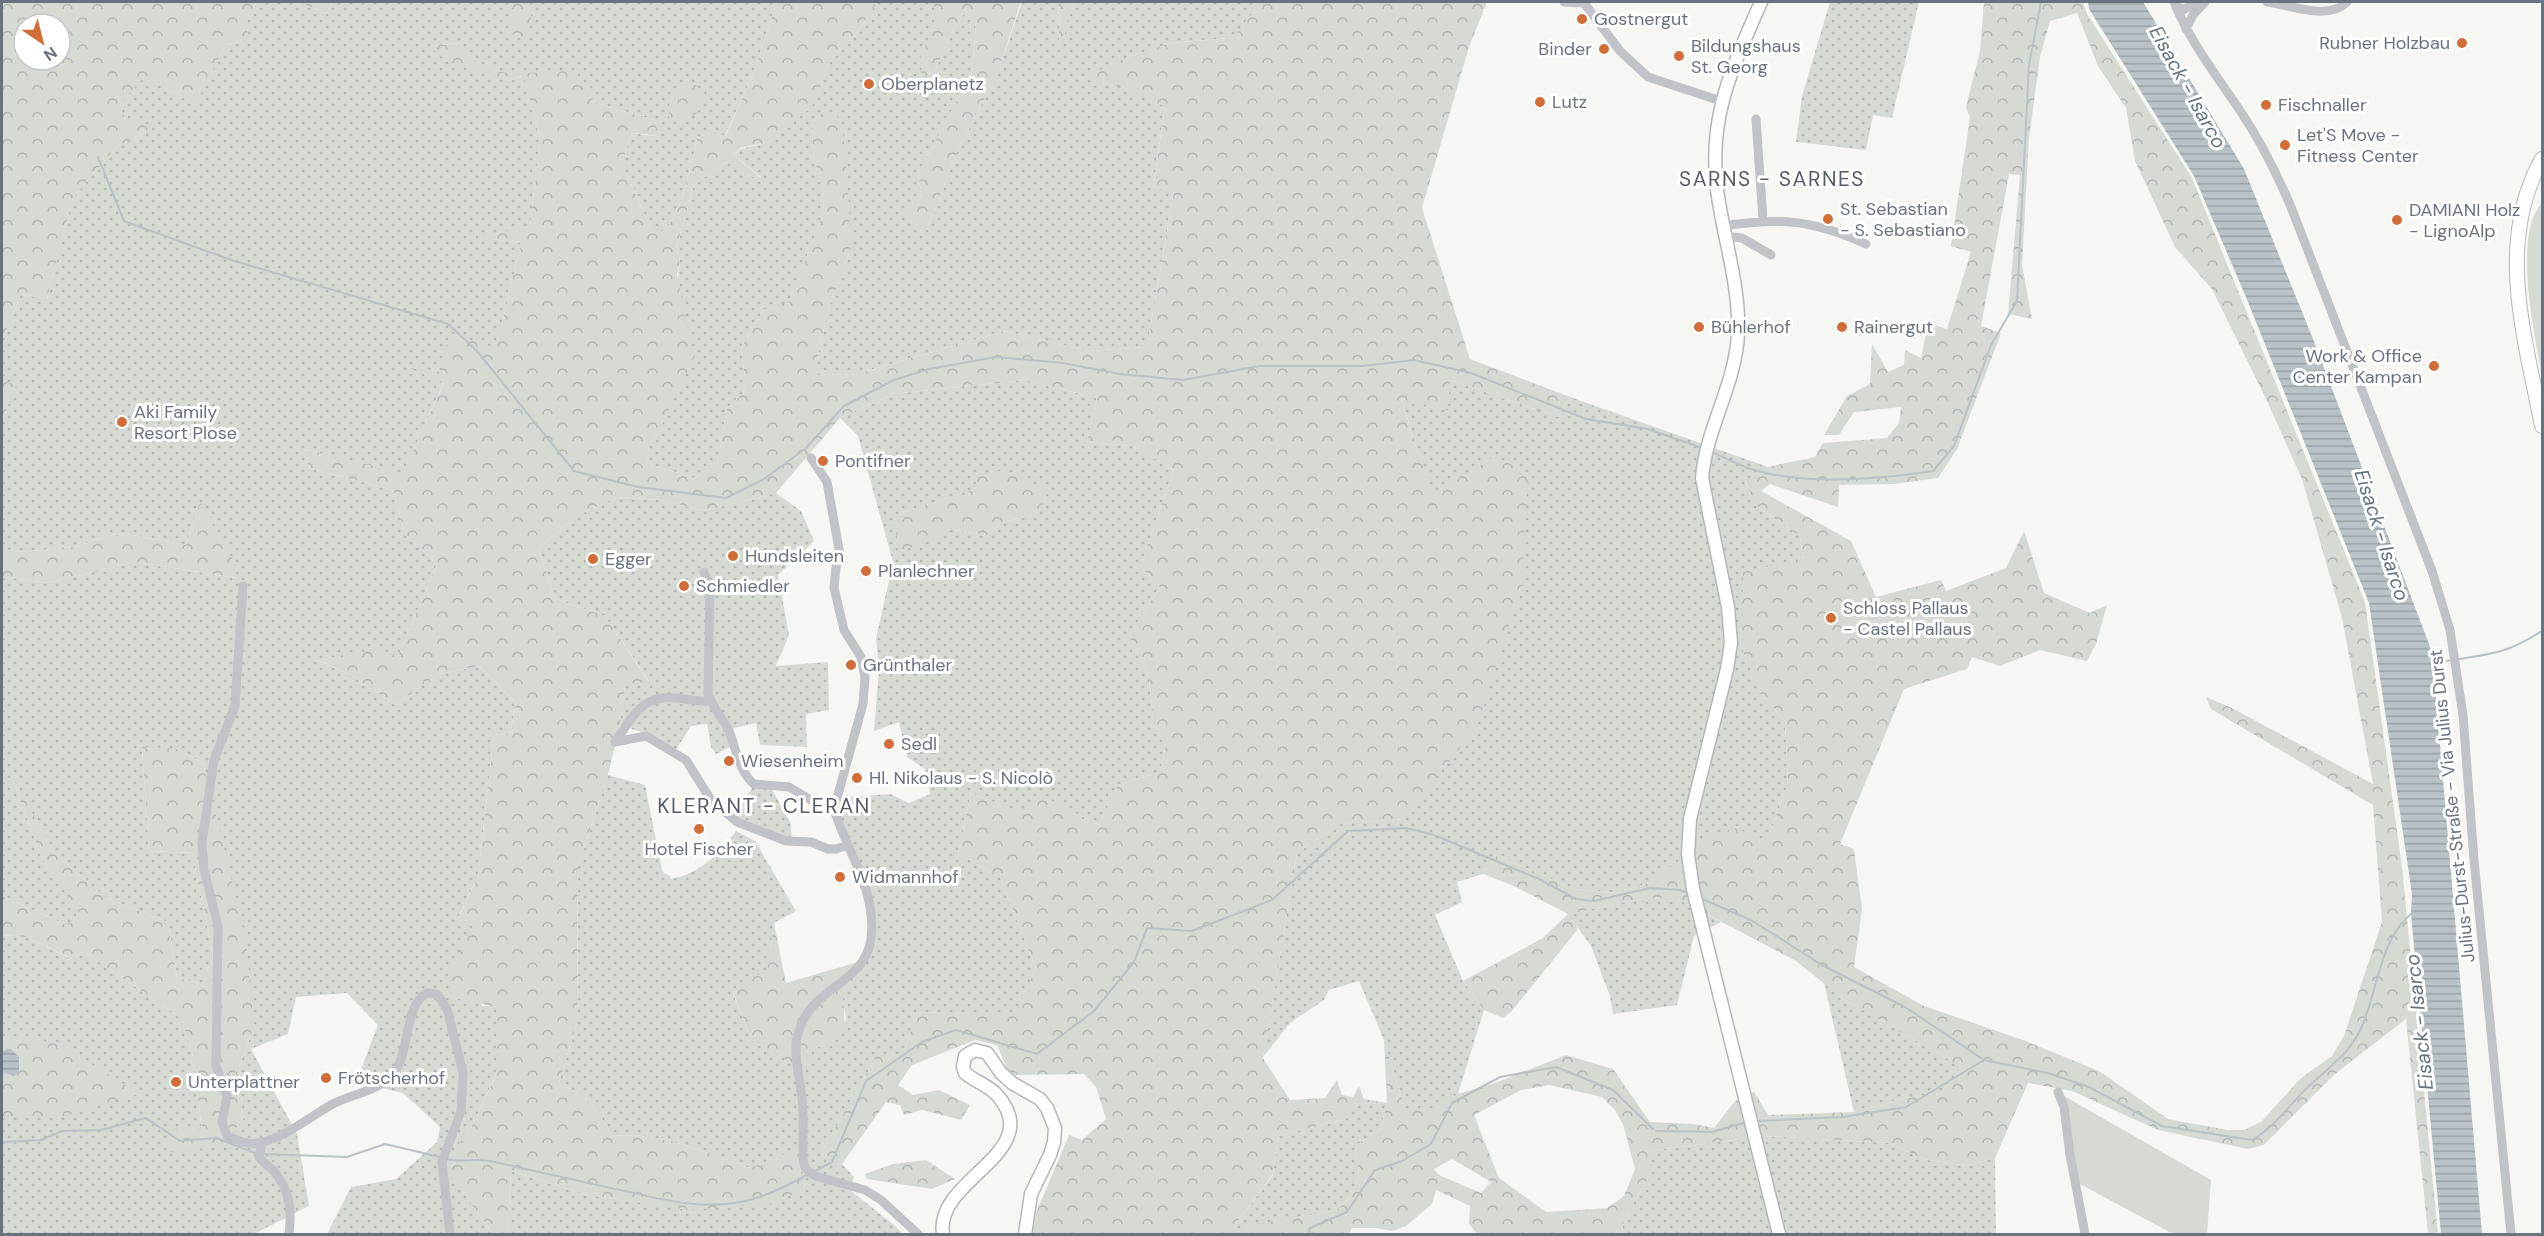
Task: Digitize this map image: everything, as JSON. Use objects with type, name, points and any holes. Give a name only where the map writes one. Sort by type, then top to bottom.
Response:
[{"type":"main road","points":[[2542,159],[2529,187],[2523,209],[2516,262],[2518,307],[2542,426]]},
{"type":"street","points":[[1564,2],[1584,3],[1620,51],[1648,77],[1721,101]]},
{"type":"street","points":[[1761,2],[1721,101],[1716,165],[1738,331],[1737,352],[1713,423],[1703,460],[1702,478],[1728,607],[1731,643],[1727,669],[1690,819],[1688,854],[1696,904],[1779,1234]]},
{"type":"street","points":[[2176,3],[2183,10],[2197,2]]},
{"type":"street","points":[[2186,29],[2193,15],[2205,2]]},
{"type":"street","points":[[2267,2],[2330,12],[2341,8],[2347,2]]},
{"type":"street","name":"Julius-Durst-Straße - Via Julius Durst","points":[[2176,3],[2186,29],[2260,142],[2291,207],[2432,571],[2454,654],[2463,715],[2474,860],[2511,1234]]},
{"type":"street","points":[[1756,119],[1763,220]]},
{"type":"street","points":[[1724,231],[1763,220],[1806,223],[1820,229],[1841,233],[1866,244]]},
{"type":"street","points":[[1724,231],[1752,242],[1771,255]]},
{"type":"street","points":[[811,458],[827,482],[840,555],[834,588],[844,630],[861,657],[864,678],[863,704],[834,809],[867,889],[872,918],[871,936],[865,960],[856,971],[813,1004],[796,1042],[798,1078],[803,1100],[803,1158],[812,1173],[865,1190],[881,1200],[918,1234]]},
{"type":"street","points":[[704,572],[710,589],[707,682],[710,701],[729,731],[744,771],[752,782],[789,787],[816,803],[834,809]]},
{"type":"street","points":[[243,585],[235,706],[214,760],[202,842],[204,869],[218,926],[216,1066],[227,1096],[222,1122],[227,1136],[260,1149],[280,1179],[287,1192],[291,1219],[289,1234]]},
{"type":"street","points":[[710,701],[664,697],[651,699],[635,713],[615,742],[646,736],[683,758],[711,800],[737,822],[786,841],[811,842],[828,849],[847,845]]},
{"type":"street","points":[[260,1149],[332,1105],[374,1089],[389,1078],[398,1065],[416,1004],[422,995],[433,992],[442,999],[447,1009],[463,1073],[462,1111],[443,1157],[450,1234]]},
{"type":"street","points":[[944,1234],[944,1214],[949,1203],[958,1191],[1000,1153],[1009,1130],[1006,1108],[999,1097],[965,1072],[963,1067],[965,1056],[975,1050],[987,1053],[1001,1073],[1012,1083],[1040,1099],[1052,1118],[1054,1142],[1031,1194],[1025,1234]]},
{"type":"street","points":[[2058,1092],[2064,1107],[2070,1155],[2085,1234]]},
{"type":"green space","points":[[2,2],[257,2],[247,16],[247,39],[226,45],[197,101],[185,99],[144,77],[120,104],[126,123],[143,121],[149,130],[116,147],[73,198],[47,299],[21,294],[2,340]]},
{"type":"green space","points":[[257,2],[300,2],[326,14],[333,2],[777,2],[754,71],[725,136],[706,133],[697,139],[679,206],[666,229],[658,235],[653,233],[622,163],[632,133],[653,136],[662,122],[593,102],[585,83],[524,75],[540,139],[530,226],[477,237],[521,243],[496,349],[441,372],[407,366],[444,382],[403,474],[304,449],[309,468],[393,490],[405,534],[437,564],[398,656],[318,660],[356,678],[395,705],[439,674],[479,666],[516,703],[510,735],[494,734],[478,876],[458,918],[474,925],[448,977],[483,1006],[496,1006],[496,1074],[471,1128],[444,1164],[491,1232],[502,1234],[327,1234],[351,1187],[396,1179],[437,1142],[440,1127],[403,1093],[356,1082],[378,1025],[347,993],[296,997],[288,1034],[251,1049],[297,1134],[309,1206],[254,1234],[2,1234],[2,935],[26,937],[72,959],[84,952],[181,1018],[192,1052],[202,1130],[168,1151],[243,1121],[239,1067],[254,1027],[217,824],[203,763],[175,748],[142,748],[149,851],[192,853],[213,954],[203,984],[177,978],[168,922],[107,898],[56,855],[11,776],[41,856],[84,919],[64,924],[2,896],[2,577],[49,583],[136,562],[237,578],[200,503],[186,545],[127,534],[109,535],[75,547],[17,552],[2,548],[2,421],[16,384],[2,381],[2,340],[21,294],[47,299],[73,198],[116,147],[149,130],[126,123],[120,104],[143,76],[185,99],[197,100],[226,45],[246,39],[247,16]],"holes":[[[459,43],[487,67],[522,76],[510,81],[429,46]]]},
{"type":"green space","points":[[300,2],[333,2],[326,14]]},
{"type":"green space","points":[[513,2],[529,2],[533,6],[528,32],[523,40],[510,32]]},
{"type":"green space","points":[[777,2],[877,2],[852,41],[829,62],[811,108],[770,142],[740,148],[734,155],[763,180],[759,181],[730,161],[694,185],[676,249],[680,260],[677,275],[694,357],[659,431],[649,445],[646,463],[695,478],[718,461],[727,408],[743,393],[746,386],[741,348],[763,310],[789,302],[824,211],[822,185],[812,152],[813,122],[821,114],[836,113],[843,130],[851,236],[849,253],[826,318],[814,375],[856,374],[1005,331],[1087,351],[1147,347],[1174,191],[1153,189],[1165,107],[1123,87],[1083,78],[1123,59],[1170,43],[1232,38],[1262,2],[1487,2],[1469,47],[1422,208],[1470,359],[1570,397],[1558,417],[1450,380],[1448,410],[1401,399],[1432,495],[1495,456],[1528,473],[1522,585],[1477,726],[1404,819],[1342,823],[1297,853],[1263,1058],[1290,1100],[1325,1098],[1337,1080],[1342,1095],[1353,1097],[1359,1086],[1364,1099],[1387,1103],[1384,1040],[1406,1111],[1432,1110],[1458,1094],[1492,1084],[1566,1055],[1613,1069],[1650,1122],[1693,1124],[1714,1128],[1735,1101],[1754,1092],[1768,1115],[1854,1112],[1900,1099],[1941,1093],[1962,1067],[1842,998],[1796,961],[1674,897],[1634,900],[1569,914],[1578,929],[1511,1012],[1503,1018],[1484,1010],[1463,981],[1543,938],[1568,914],[1516,887],[1483,874],[1497,855],[1574,889],[1615,893],[1652,882],[1710,835],[1737,828],[1766,844],[1788,783],[1785,721],[1758,690],[1742,649],[1743,572],[1803,559],[1800,536],[1755,505],[1745,480],[1768,467],[1815,457],[1823,443],[1887,438],[1899,423],[1901,407],[1854,412],[1839,435],[1824,435],[1847,396],[1870,384],[1872,344],[1888,372],[1904,365],[1905,350],[1921,358],[1928,323],[1947,329],[1971,252],[1951,246],[1970,118],[1966,107],[1980,51],[1984,2],[2083,2],[2087,14],[2192,178],[2365,602],[2402,867],[2438,1234],[2428,1234],[2406,1019],[2335,1074],[2264,1145],[2248,1149],[2158,1130],[2072,1091],[2028,1083],[1995,1158],[1967,1166],[1923,1159],[1890,1143],[1763,1136],[1650,1151],[1650,1176],[1624,1219],[1622,1234],[1477,1234],[1469,1224],[1470,1206],[1436,1190],[1432,1204],[1406,1226],[1393,1231],[1352,1228],[1349,1234],[1032,1234],[1036,1213],[1069,1135],[1082,1140],[1106,1119],[1096,1087],[1084,1074],[1010,1075],[997,1045],[975,1040],[912,1065],[898,1085],[913,1095],[939,1090],[970,1105],[961,1120],[922,1110],[904,1115],[900,1105],[886,1102],[842,1164],[821,1153],[874,1061],[876,1053],[903,1055],[917,1012],[1015,1015],[1036,968],[1000,877],[958,854],[971,793],[1022,813],[1040,794],[1099,825],[1118,785],[1160,772],[1166,745],[1153,720],[1149,677],[1129,636],[1160,587],[1140,566],[1174,470],[1132,446],[1087,442],[1097,398],[1024,380],[893,394],[840,418],[776,493],[704,511],[661,500],[618,497],[576,516],[538,549],[556,599],[605,616],[649,682],[625,684],[620,725],[608,775],[578,867],[577,1022],[559,1083],[591,1104],[612,1136],[629,1135],[665,1140],[750,1168],[800,1148],[802,1188],[778,1203],[688,1210],[587,1195],[511,1171],[508,1234],[492,1233],[443,1164],[471,1128],[496,1075],[496,1007],[458,999],[452,994],[448,977],[473,925],[458,919],[478,876],[494,734],[510,735],[516,703],[479,666],[439,674],[395,705],[356,678],[317,659],[381,649],[398,656],[437,564],[405,534],[393,490],[309,468],[304,449],[403,473],[444,383],[403,365],[441,372],[449,333],[496,348],[521,243],[474,237],[530,226],[540,138],[523,75],[510,81],[450,63],[428,46],[459,43],[474,57],[500,72],[574,71],[585,83],[593,102],[662,122],[661,136],[632,133],[622,163],[653,233],[658,234],[666,228],[679,206],[697,139],[706,133],[726,135],[754,71]],"holes":[[[2077,13],[2098,66],[2126,108],[2135,161],[2175,247],[2212,289],[2302,479],[2342,618],[2373,784],[2232,708],[2206,697],[2211,709],[2373,805],[2382,922],[2344,1036],[2332,1056],[2300,1079],[2261,1122],[2244,1130],[2228,1130],[2168,1119],[2099,1071],[2023,1040],[1924,1006],[1854,967],[1862,909],[1854,849],[1840,844],[1904,689],[1967,669],[1972,657],[2000,666],[2040,650],[2087,661],[2096,644],[2107,605],[2090,613],[2044,593],[2024,531],[2006,568],[1946,591],[1941,580],[1876,597],[1851,541],[1761,491],[1770,484],[1838,507],[1839,485],[1894,484],[1938,478],[1957,449],[2001,333],[1981,326],[2009,174],[2020,175],[2008,314],[2032,319],[2022,265],[2029,138],[2040,57],[2050,21]],[[1549,1085],[1602,1097],[1614,1109],[1623,1124],[1635,1169],[1624,1196],[1607,1208],[1546,1212],[1499,1178],[1474,1115],[1521,1090]],[[1387,1103],[1380,1130],[1358,1144],[1355,1149],[1359,1173],[1352,1195],[1337,1210],[1232,1229],[1273,1174],[1278,1136],[1346,1119],[1353,1104]],[[1452,1159],[1491,1182],[1481,1193],[1439,1175],[1434,1169]]]},
{"type":"green space","points":[[877,2],[934,2],[934,25],[921,58],[922,80],[935,71],[953,29],[966,11],[976,20],[972,73],[918,174],[927,230],[956,154],[997,75],[1021,4],[1058,2],[1060,52],[1073,2],[1262,2],[1232,38],[1170,43],[1123,59],[1084,78],[1123,87],[1165,106],[1153,188],[1174,190],[1147,347],[1087,351],[1005,331],[856,374],[814,375],[826,318],[849,253],[821,114],[813,122],[812,152],[822,185],[824,211],[789,303],[763,310],[741,348],[746,386],[743,393],[727,408],[718,461],[695,478],[646,463],[649,445],[659,431],[680,260],[676,249],[694,185],[731,161],[759,181],[761,177],[734,155],[740,149],[770,142],[816,100],[829,62],[852,41]]},
{"type":"green space","points":[[934,2],[1026,2],[1020,4],[997,75],[956,154],[927,230],[904,215],[922,198],[918,174],[972,73],[976,21],[966,11],[953,29],[935,71],[922,80],[920,58],[934,25]]},
{"type":"green space","points":[[1058,2],[1073,2],[1060,55]]},
{"type":"green space","points":[[1830,2],[1919,2],[1892,118],[1873,115],[1866,150],[1796,142],[1802,96]]},
{"type":"green space","points":[[694,84],[705,93],[702,107],[687,122],[674,121],[669,118],[669,102],[674,88]]},
{"type":"green space","points":[[2542,203],[2542,376],[2531,312],[2527,261],[2528,237],[2533,218]]},
{"type":"green space","points":[[1024,380],[1097,398],[1087,442],[1132,446],[1174,470],[1140,566],[1160,587],[1129,636],[1149,677],[1153,720],[1166,745],[1160,772],[1118,785],[1099,825],[1040,795],[1022,813],[971,793],[958,854],[1000,877],[1036,968],[1015,1016],[917,1012],[903,1055],[876,1054],[821,1153],[842,1164],[854,1177],[850,1190],[903,1234],[508,1234],[511,1171],[587,1195],[685,1209],[800,1148],[750,1168],[665,1140],[629,1135],[612,1136],[591,1104],[559,1083],[577,1022],[578,867],[608,775],[645,785],[662,870],[671,879],[700,868],[722,848],[736,831],[755,841],[796,911],[774,923],[767,971],[732,991],[752,1041],[811,1054],[813,1049],[834,1041],[846,1019],[842,995],[865,960],[872,918],[839,816],[845,797],[890,794],[909,803],[930,794],[925,769],[907,757],[899,722],[874,731],[879,670],[876,639],[893,562],[858,436],[840,418],[893,394]],"holes":[[[972,490],[1038,514],[1000,523],[988,535],[953,530],[895,515]]]},
{"type":"green space","points":[[1450,380],[1558,417],[1570,397],[1768,467],[1745,481],[1755,505],[1800,536],[1803,560],[1743,572],[1758,690],[1785,721],[1788,783],[1766,844],[1688,854],[1652,882],[1615,893],[1574,889],[1497,855],[1483,874],[1457,882],[1462,902],[1435,915],[1463,981],[1484,1010],[1458,1094],[1432,1111],[1406,1111],[1384,1040],[1359,981],[1329,990],[1324,1000],[1290,1023],[1263,1057],[1297,853],[1342,823],[1404,819],[1495,456],[1432,496],[1401,398]]},
{"type":"green space","points":[[2,381],[17,384],[2,421]]},
{"type":"green space","points":[[1004,470],[1048,490],[1039,514],[1000,523],[988,535],[953,530],[898,553],[895,515],[972,490],[979,476]]},
{"type":"green space","points":[[776,493],[801,511],[814,541],[778,575],[789,635],[776,666],[828,662],[829,710],[806,714],[807,747],[760,745],[756,723],[726,730],[732,746],[716,754],[711,747],[707,724],[691,726],[676,750],[648,734],[620,725],[625,684],[649,681],[605,616],[556,599],[538,549],[576,516],[618,497],[661,500],[704,511]]},
{"type":"green space","points":[[200,502],[232,558],[238,578],[136,562],[49,583],[2,577],[2,548],[17,552],[75,547],[109,535],[127,534],[186,545]]},
{"type":"green space","points":[[142,747],[175,748],[203,763],[245,933],[254,1027],[239,1067],[243,1121],[217,1147],[168,1152],[170,1129],[202,1129],[192,1052],[181,1018],[84,952],[73,959],[26,937],[2,935],[2,896],[64,924],[83,919],[41,856],[9,771],[56,855],[107,898],[168,922],[177,978],[203,984],[213,954],[192,853],[149,851]]},
{"type":"green space","points":[[753,787],[771,788],[790,822],[792,837],[784,837],[733,816]]},
{"type":"green space","points":[[1674,897],[1721,922],[1694,936],[1677,1005],[1613,1014],[1610,996],[1591,946],[1568,914],[1634,900]]},
{"type":"green space","points":[[774,923],[786,983],[865,960],[843,995],[845,1030],[834,1041],[814,1049],[808,1060],[793,1063],[752,1041],[732,990],[767,970]]},
{"type":"green space","points":[[1824,983],[1842,998],[1962,1067],[1941,1093],[1900,1099],[1854,1112]]},
{"type":"green space","points":[[2,1036],[58,1043],[140,1094],[61,1117],[2,1117]]},
{"type":"green space","points":[[2064,1096],[2211,1180],[2207,1234],[2173,1234],[2078,1183]]},
{"type":"green space","points":[[1387,1103],[1380,1130],[1358,1144],[1355,1149],[1359,1173],[1352,1195],[1337,1210],[1231,1230],[1273,1175],[1278,1136],[1346,1119],[1353,1104]]},
{"type":"green space","points":[[1763,1136],[1890,1143],[1923,1159],[1967,1166],[1995,1158],[1996,1234],[1622,1234],[1624,1219],[1650,1176],[1650,1151]]},
{"type":"green space","points":[[926,1160],[955,1179],[932,1189],[867,1179],[865,1174],[893,1164]]},
{"type":"water","name":"Eisack - Isarco","points":[[2088,2],[2143,2],[2244,169],[2315,344],[2432,652],[2482,1234],[2441,1234],[2411,914],[2412,894],[2369,603],[2246,297],[2194,176],[2089,9]]},
{"type":"water","points":[[11,1049],[19,1057],[19,1073],[14,1076],[2,1072],[2,1052]]},
{"type":"waterway","points":[[1710,451],[1748,468],[1769,474],[1840,479],[1933,471],[1954,446],[1991,345],[2017,301],[2029,65],[2041,2]]},
{"type":"waterway","points":[[98,157],[124,221],[231,260],[448,324],[477,351],[574,471],[638,487],[726,498],[764,479],[806,448],[844,406],[894,380],[929,369],[996,357],[1063,363],[1120,374],[1183,380],[1259,366],[1363,366],[1414,360],[1471,373],[1586,419],[1648,429],[1702,448]]},
{"type":"waterway","points":[[2459,659],[2502,651],[2542,631]]},
{"type":"waterway","points":[[2432,663],[2453,660]]},
{"type":"waterway","points":[[815,1171],[832,1162],[866,1081],[922,1042],[956,1030],[1037,1054],[1094,1011],[1134,962],[1147,928],[1192,931],[1272,900],[1348,831],[1406,828],[1434,835],[1539,879],[1576,899],[1594,901],[1650,888],[1680,890],[1689,893]]},
{"type":"waterway","points":[[1700,898],[1751,920],[1822,965],[1905,1007],[1984,1060],[2048,1073],[2089,1087],[2162,1126],[2252,1140],[2275,1122],[2352,1043],[2363,1024],[2381,964],[2393,936],[2413,912]]},
{"type":"waterway","points":[[1756,1121],[1843,1117],[1906,1107],[1984,1060]]},
{"type":"waterway","points":[[1308,1234],[1310,1228],[1347,1212],[1375,1170],[1402,1161],[1431,1144],[1452,1103],[1500,1077],[1556,1067],[1613,1090],[1653,1129]]},
{"type":"waterway","points":[[2,1142],[41,1140],[62,1131],[101,1130],[146,1118],[180,1141],[216,1138],[258,1154]]},
{"type":"waterway","points":[[1656,1131],[1712,1132],[1747,1122]]},
{"type":"waterway","points":[[264,1154],[347,1157],[385,1144],[440,1157]]},
{"type":"waterway","points":[[446,1159],[490,1161],[659,1199],[712,1205],[757,1198],[807,1175]]},
{"type":"place","name":"Gostnergut","points":[[1582,19]]},
{"type":"place","name":"Rubner Holzbau","points":[[2462,43]]},
{"type":"place","name":"Binder","points":[[1604,49]]},
{"type":"place","name":"Bildungshaus St. Georg","points":[[1679,56]]},
{"type":"place","name":"Oberplanetz","points":[[869,84]]},
{"type":"place","name":"Lutz","points":[[1540,102]]},
{"type":"place","name":"Fischnaller","points":[[2266,105]]},
{"type":"place","name":"Let'S Move - Fitness Center","points":[[2285,145]]},
{"type":"place","name":"St. Sebastian - S. Sebastiano","points":[[1828,219]]},
{"type":"place","name":"DAMIANI Holz - LignoAlp","points":[[2397,220]]},
{"type":"place","name":"Bühlerhof","points":[[1699,327]]},
{"type":"place","name":"Rainergut","points":[[1842,327]]},
{"type":"place","name":"Work & Office Center Kampan","points":[[2434,366]]},
{"type":"place","name":"Aki Family Resort Plose","points":[[122,422]]},
{"type":"place","name":"Pontifner","points":[[823,461]]},
{"type":"place","name":"Hundsleiten","points":[[733,556]]},
{"type":"place","name":"Egger","points":[[593,559]]},
{"type":"place","name":"Planlechner","points":[[866,571]]},
{"type":"place","name":"Schmiedler","points":[[684,586]]},
{"type":"place","name":"Schloss Pallaus - Castel Pallaus","points":[[1831,618]]},
{"type":"place","name":"Grünthaler","points":[[851,665]]},
{"type":"place","name":"Sedl","points":[[889,744]]},
{"type":"place","name":"Wiesenheim","points":[[729,761]]},
{"type":"place","name":"Hl. Nikolaus - S. Nicolò","points":[[857,778]]},
{"type":"place","name":"Hotel Fischer","points":[[699,829]]},
{"type":"place","name":"Widmannhof","points":[[840,877]]},
{"type":"place","name":"Frötscherhof","points":[[326,1078]]},
{"type":"place","name":"Unterplattner","points":[[176,1082]]},
{"type":"district","name":"SARNS - SARNES","points":[[1772,179]]},
{"type":"district","name":"KLERANT - CLERAN","points":[[764,806]]}]
